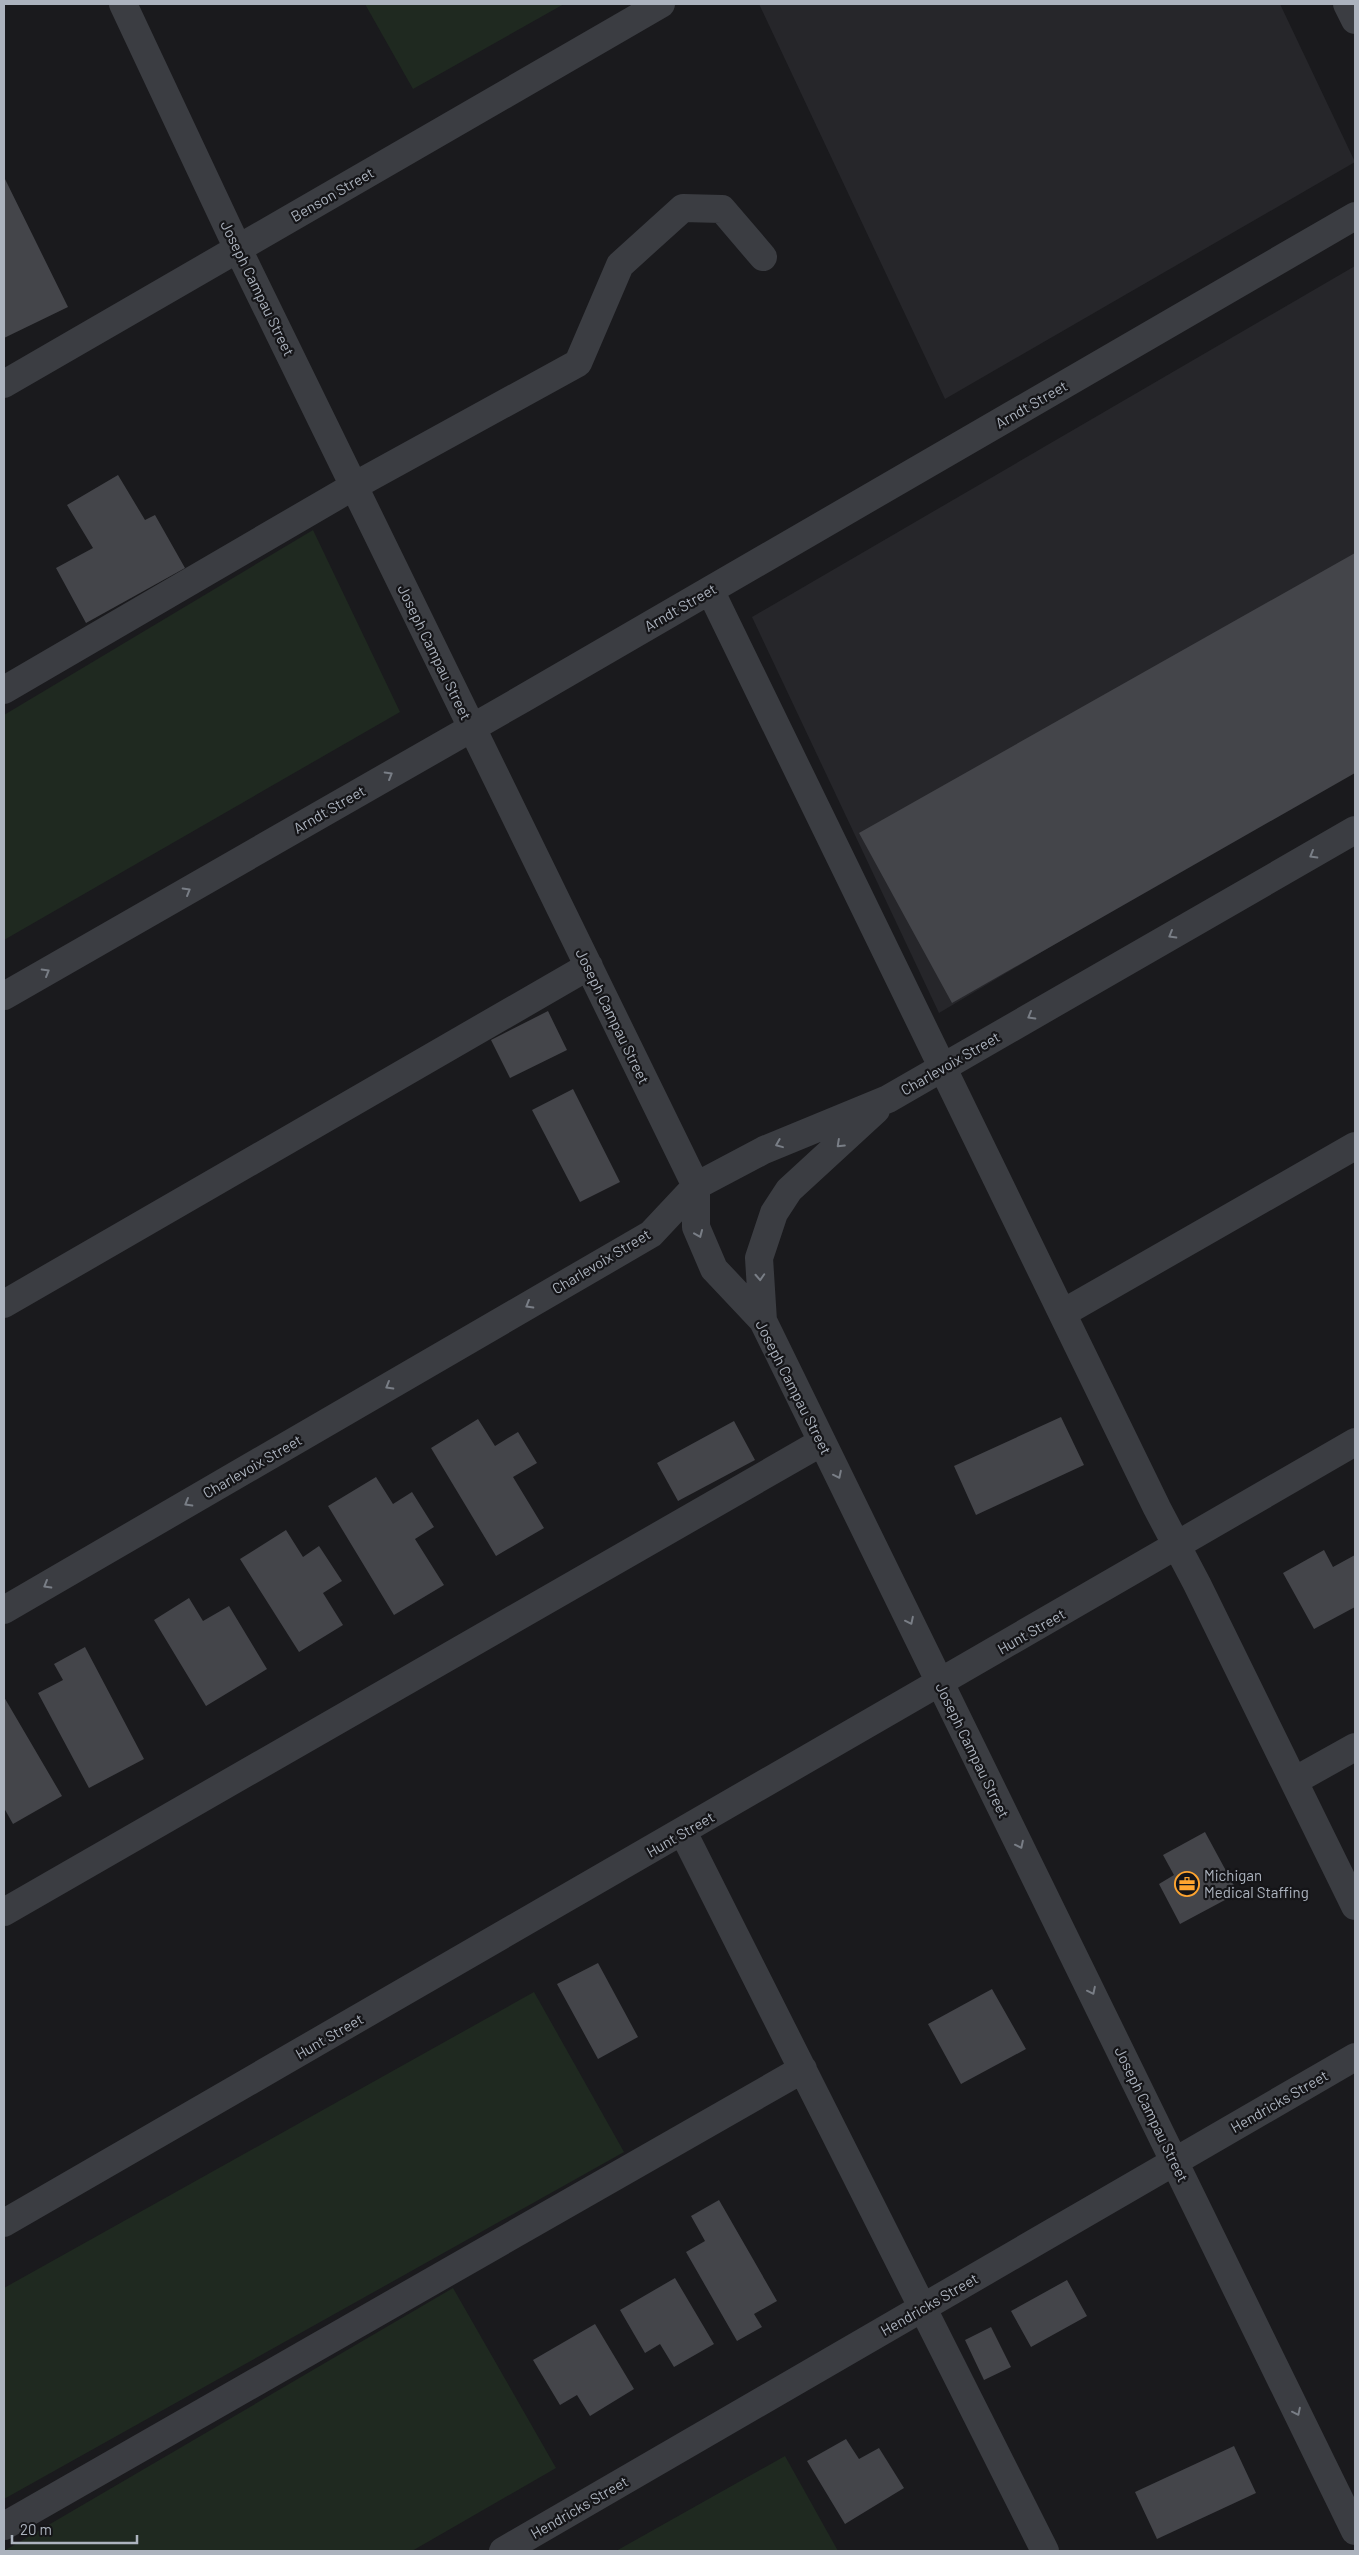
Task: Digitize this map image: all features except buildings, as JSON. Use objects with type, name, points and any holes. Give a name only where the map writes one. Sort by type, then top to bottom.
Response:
[{"type":"street","name":"Joseph Campau Street","points":[[123,4],[238,248],[696,1186],[696,1227],[714,1268],[763,1321],[1176,2161],[1355,2532]]},
{"type":"street","name":"Benson Street","points":[[4,384],[661,4]]},
{"type":"street","points":[[1347,4],[1355,20]]},
{"type":"street","points":[[4,690],[354,486],[578,363],[620,265],[683,208],[722,209],[763,258]]},
{"type":"street","name":"Arndt Street","points":[[4,996],[1355,216]]},
{"type":"street","points":[[710,590],[1063,1314],[1355,1906]]},
{"type":"street","name":"Charlevoix Street","points":[[4,1610],[651,1234],[696,1186],[764,1150],[888,1098],[1355,830]]},
{"type":"street","points":[[4,1304],[589,966]]},
{"type":"street","points":[[763,1321],[759,1258],[774,1213],[790,1190],[888,1098]]},
{"type":"street","points":[[1063,1314],[1355,1146]]},
{"type":"street","points":[[4,1912],[822,1442]]},
{"type":"street","name":"Hunt Street","points":[[4,2223],[1355,1442]]},
{"type":"street","points":[[1294,1781],[1355,1747]]},
{"type":"street","points":[[683,1832],[923,2308],[1040,2549]]},
{"type":"street","name":"Hendricks Street","points":[[502,2551],[1355,2057]]},
{"type":"street","points":[[4,2526],[803,2070]]},
{"type":"shaded area","points":[[759,4],[1280,4],[1355,162],[945,399]]},
{"type":"shaded area","points":[[1355,266],[1355,766],[939,1013],[752,617]]},
{"type":"green space","points":[[365,4],[564,4],[413,89]]},
{"type":"green space","points":[[313,530],[400,712],[4,940],[4,715]]},
{"type":"green space","points":[[534,1992],[624,2152],[4,2499],[4,2288]]},
{"type":"green space","points":[[453,2288],[556,2468],[412,2551],[4,2551]]},
{"type":"green space","points":[[785,2456],[838,2551],[616,2551]]},
{"type":"place","name":"Michigan Medical Staffing","points":[[1187,1884]]}]
